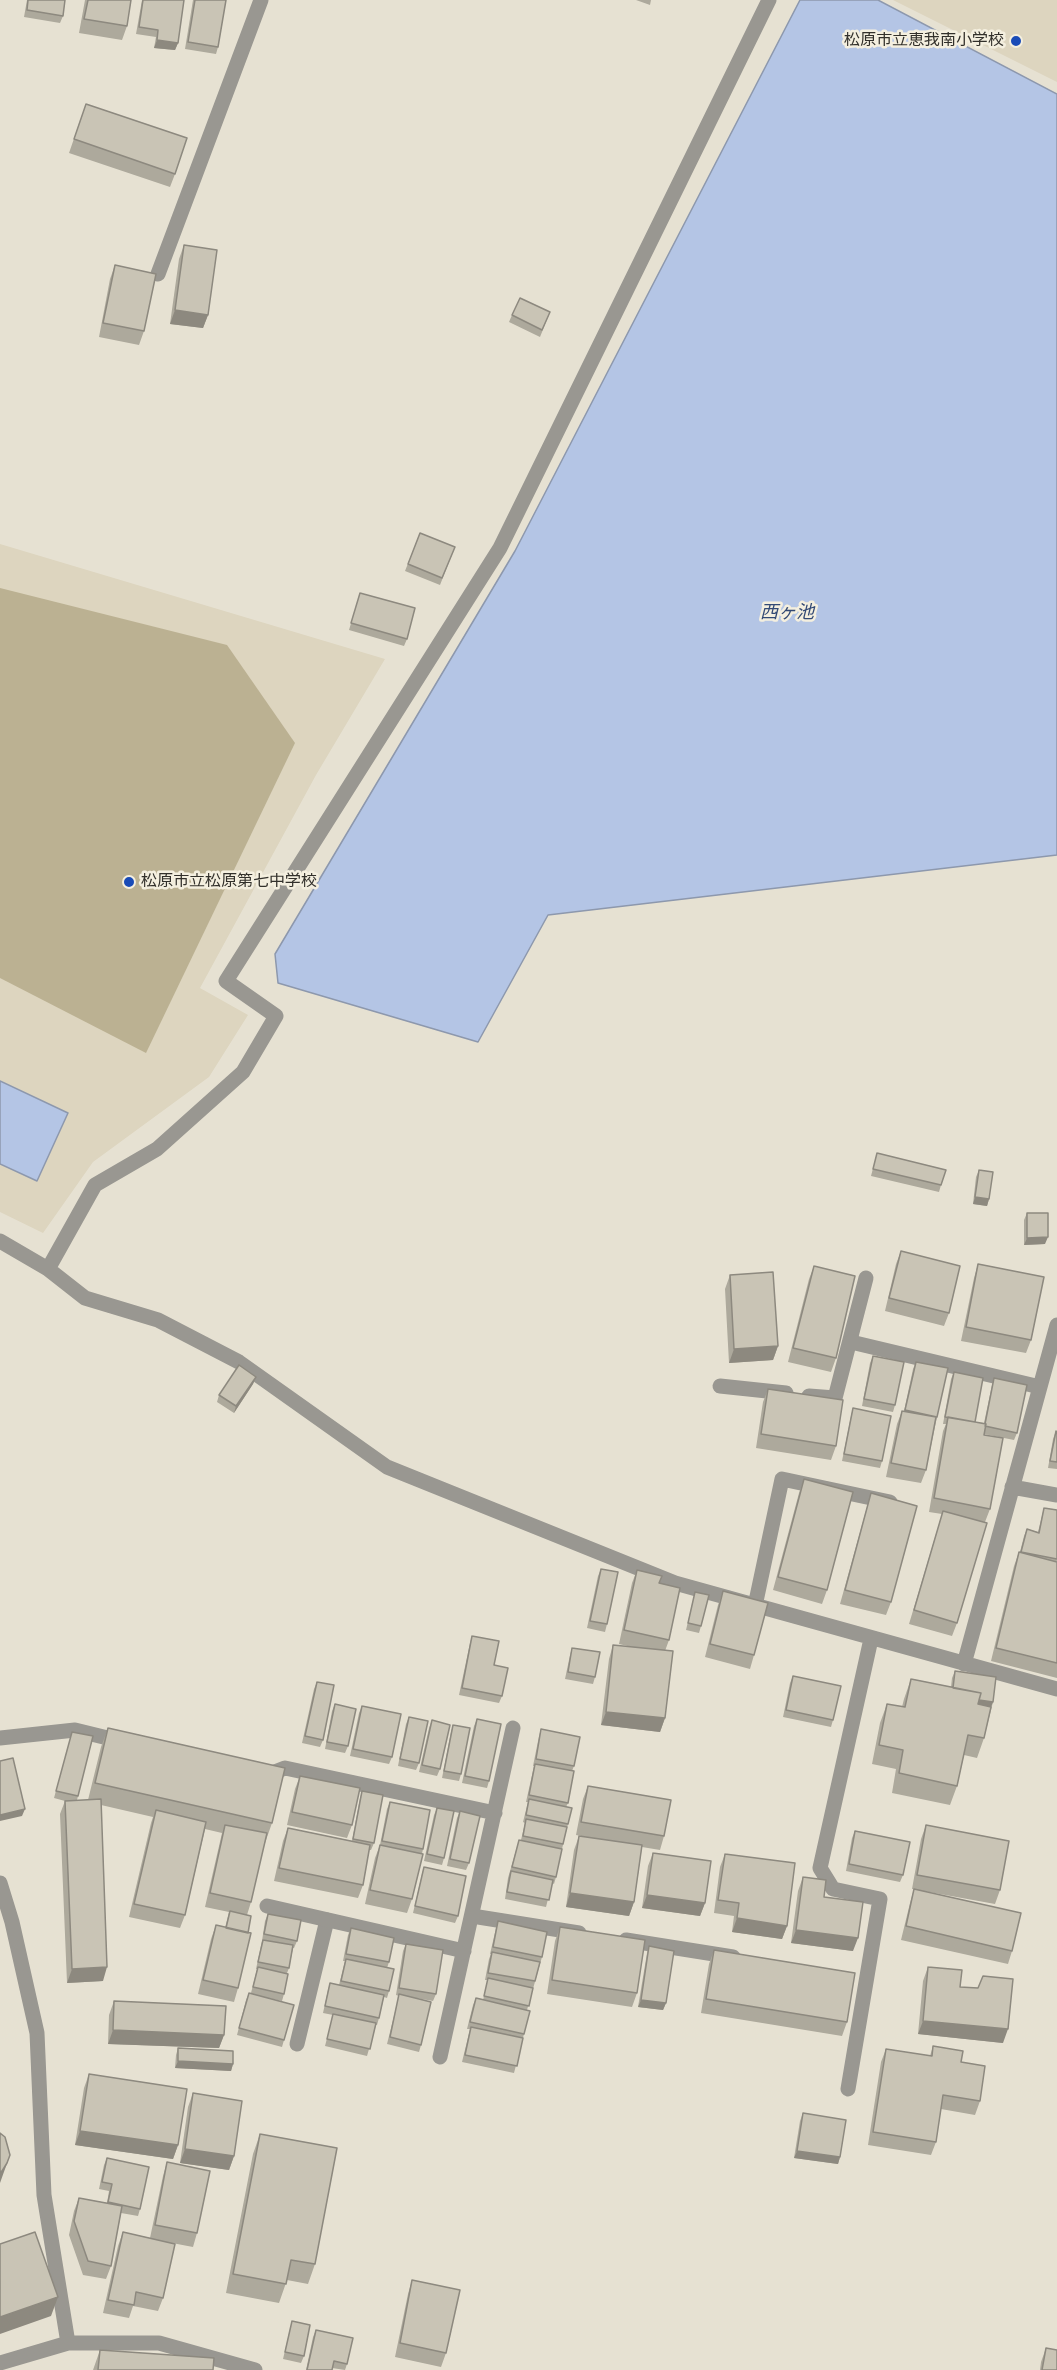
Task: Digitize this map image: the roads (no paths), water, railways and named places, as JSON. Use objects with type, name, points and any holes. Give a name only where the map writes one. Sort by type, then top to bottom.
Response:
[{"type":"street","points":[[158,274],[261,0]]},
{"type":"street","points":[[48,1269],[94,1185],[157,1149],[243,1072],[276,1016],[226,981],[500,548],[769,0]]},
{"type":"street","points":[[0,1241],[48,1269],[85,1298],[158,1320],[239,1362],[387,1467],[675,1583],[1057,1689]]},
{"type":"street","points":[[720,1386],[835,1398],[866,1278]]},
{"type":"street","points":[[964,1664],[1057,1325]]},
{"type":"street","points":[[851,1342],[1040,1387]]},
{"type":"street","points":[[755,1605],[782,1479],[902,1505]]},
{"type":"street","points":[[1012,1487],[1057,1495]]},
{"type":"street","points":[[848,2089],[860,1977],[880,1899],[832,1889],[820,1868],[871,1639]]},
{"type":"street","points":[[441,2057],[513,1728]]},
{"type":"street","points":[[0,1738],[75,1730],[142,1746]]},
{"type":"street","points":[[256,1773],[267,1775],[285,1768],[495,1813]]},
{"type":"street","points":[[0,1883],[12,1922],[37,2033],[44,2195],[68,2343]]},
{"type":"street","points":[[267,1906],[464,1951]]},
{"type":"street","points":[[472,1916],[750,1960]]},
{"type":"street","points":[[297,2044],[327,1920]]},
{"type":"street","points":[[0,2363],[68,2343],[159,2343],[255,2370]]},
{"type":"water","name":"西ヶ池","points":[[800,0],[878,0],[1057,94],[1057,855],[548,915],[478,1042],[278,983],[275,954],[515,551]]},
{"type":"water","points":[[0,1081],[68,1113],[37,1181],[0,1164]]},
{"type":"place","name":"松原市立恵我南小学校","points":[[1016,41]]},
{"type":"place","name":"松原市立松原第七中学校","points":[[129,882]]}]
